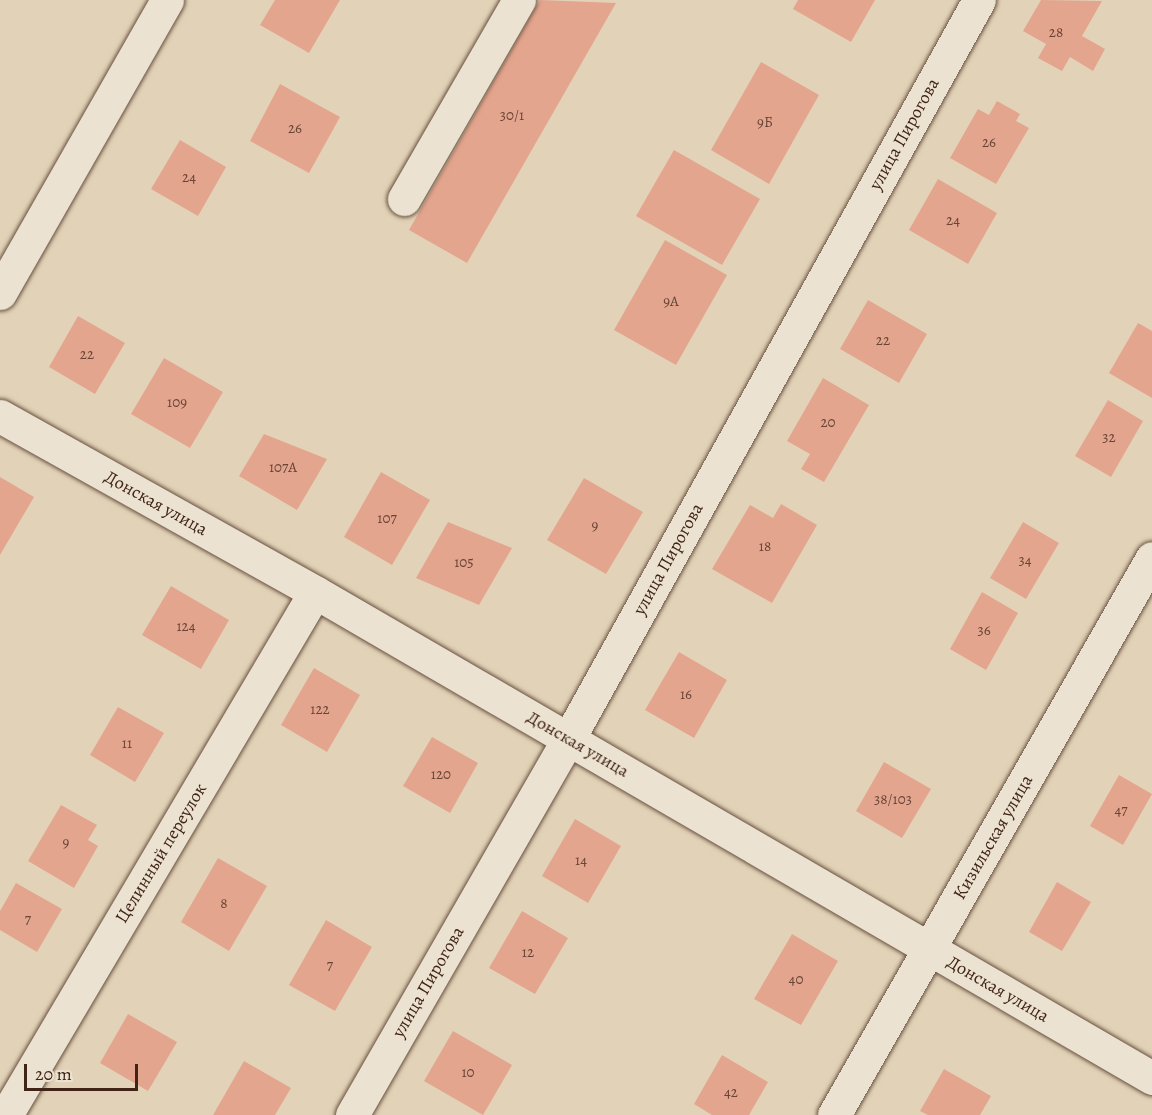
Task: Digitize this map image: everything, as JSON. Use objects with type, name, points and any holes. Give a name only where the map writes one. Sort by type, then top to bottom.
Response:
[{"type":"street","points":[[0,292],[167,0]]},
{"type":"street","points":[[404,199],[519,0]]},
{"type":"street","name":"улица Пирогова","points":[[352,1115],[569,738],[979,0]]},
{"type":"street","name":"Донская улица","points":[[0,416],[315,592],[1152,1078]]},
{"type":"street","name":"Кизильская улица","points":[[834,1115],[1152,558]]},
{"type":"street","name":"Целинный переулок","points":[[6,1115],[315,592]]},
{"type":"building","points":[[275,0],[340,0],[309,53],[260,25]]},
{"type":"building","points":[[540,0],[616,3],[467,263],[409,230]]},
{"type":"building","points":[[798,0],[875,0],[851,42],[793,9]]},
{"type":"building","points":[[1041,0],[1102,1],[1082,36],[1105,49],[1093,71],[1070,57],[1062,71],[1038,58],[1046,44],[1023,31]]},
{"type":"building","points":[[761,62],[819,95],[769,184],[711,150]]},
{"type":"building","points":[[280,84],[340,117],[309,173],[250,141]]},
{"type":"building","points":[[997,101],[1020,114],[1016,121],[1029,128],[996,184],[950,158],[978,109],[989,115]]},
{"type":"building","points":[[180,140],[226,167],[198,216],[151,189]]},
{"type":"building","points":[[674,150],[760,199],[722,265],[636,216]]},
{"type":"building","points":[[938,179],[997,213],[968,264],[909,230]]},
{"type":"building","points":[[665,240],[727,275],[676,365],[614,330]]},
{"type":"building","points":[[868,300],[927,334],[899,383],[840,349]]},
{"type":"building","points":[[78,316],[125,343],[95,394],[49,367]]},
{"type":"building","points":[[1138,323],[1152,331],[1152,398],[1109,373]]},
{"type":"building","points":[[164,358],[223,392],[190,448],[131,414]]},
{"type":"building","points":[[823,378],[869,405],[824,482],[801,469],[810,454],[787,441]]},
{"type":"building","points":[[1108,400],[1143,421],[1111,477],[1075,456]]},
{"type":"building","points":[[264,434],[327,459],[297,510],[239,476]]},
{"type":"building","points":[[381,472],[430,500],[392,565],[344,537]]},
{"type":"building","points":[[0,477],[34,497],[0,555]]},
{"type":"building","points":[[584,478],[643,512],[606,574],[547,540]]},
{"type":"building","points":[[781,504],[817,525],[772,603],[712,569],[750,505],[773,518]]},
{"type":"building","points":[[448,522],[512,548],[479,605],[416,578]]},
{"type":"building","points":[[1023,522],[1059,543],[1026,599],[990,578]]},
{"type":"building","points":[[171,586],[229,620],[201,669],[142,635]]},
{"type":"building","points":[[982,592],[1018,613],[986,670],[950,649]]},
{"type":"building","points":[[679,652],[727,680],[694,738],[645,710]]},
{"type":"building","points":[[314,668],[360,695],[327,752],[281,725]]},
{"type":"building","points":[[118,707],[164,733],[135,782],[90,755]]},
{"type":"building","points":[[432,737],[478,763],[450,813],[403,786]]},
{"type":"building","points":[[884,762],[931,789],[902,838],[856,811]]},
{"type":"building","points":[[1119,775],[1152,794],[1123,845],[1090,826]]},
{"type":"building","points":[[61,805],[97,825],[88,840],[98,846],[74,888],[28,861]]},
{"type":"building","points":[[575,819],[621,846],[588,903],[542,876]]},
{"type":"building","points":[[218,858],[267,886],[229,951],[181,922]]},
{"type":"building","points":[[1057,882],[1091,902],[1062,951],[1029,932]]},
{"type":"building","points":[[16,883],[62,909],[37,952],[0,930],[0,911]]},
{"type":"building","points":[[522,911],[568,938],[535,994],[489,968]]},
{"type":"building","points":[[326,920],[372,947],[335,1011],[289,985]]},
{"type":"building","points":[[792,934],[838,961],[801,1025],[754,999]]},
{"type":"building","points":[[128,1014],[177,1042],[148,1091],[100,1063]]},
{"type":"building","points":[[453,1031],[512,1065],[483,1115],[424,1081]]},
{"type":"building","points":[[722,1055],[768,1082],[749,1115],[712,1115],[694,1104]]},
{"type":"building","points":[[244,1061],[291,1088],[275,1115],[213,1115]]},
{"type":"building","points":[[944,1069],[991,1096],[980,1115],[928,1115],[920,1111]]}]
